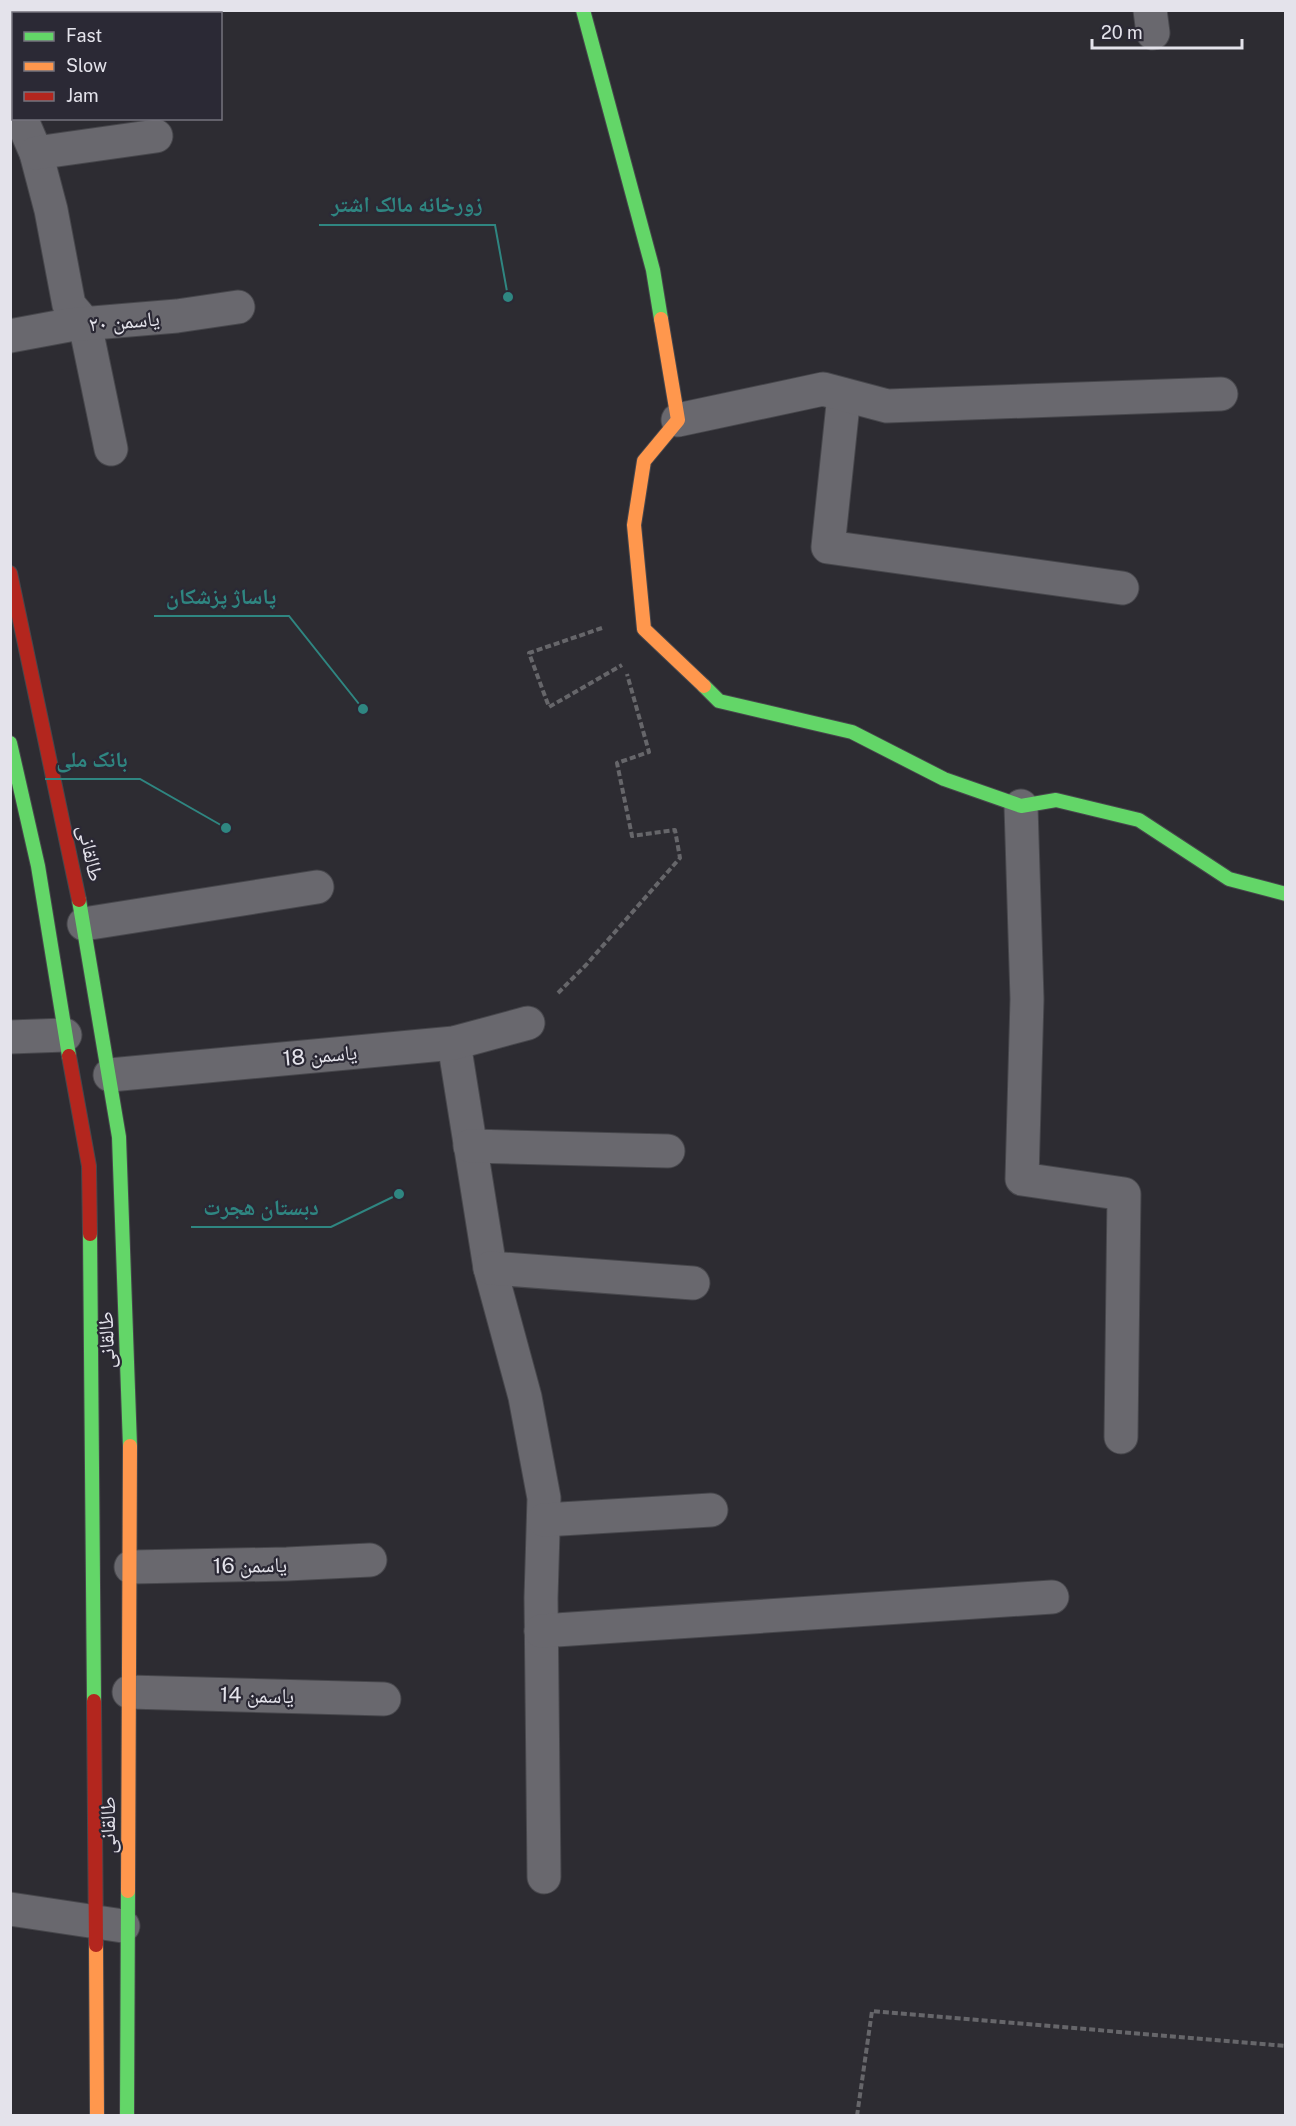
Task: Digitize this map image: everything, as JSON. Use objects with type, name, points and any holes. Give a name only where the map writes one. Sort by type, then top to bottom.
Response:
[{"type":"street","points":[[583,10],[653,270],[678,420]]},
{"type":"street","points":[[22,120],[36,153],[51,210],[69,305],[84,324],[111,449]]},
{"type":"street","points":[[36,153],[156,136]]},
{"type":"street","name":"یاسمن ۲۰","points":[[10,336],[84,324],[177,316],[238,307]]},
{"type":"street","points":[[1221,394],[887,406],[823,389],[678,420],[644,461],[634,525],[644,628],[719,701],[852,732],[944,779],[1021,806],[1056,800],[1139,820],[1228,879],[1286,894]]},
{"type":"street","points":[[844,395],[828,547],[1122,588]]},
{"type":"street","name":"طالقانی","points":[[10,573],[84,924],[119,1137],[131,1473],[127,2115]]},
{"type":"street","name":"طالقانی","points":[[10,743],[38,866],[89,1166],[97,2115]]},
{"type":"street","points":[[1021,806],[1028,999],[1022,1179],[1124,1194],[1121,1437]]},
{"type":"street","points":[[84,924],[317,887]]},
{"type":"street","name":"یاسمن 18","points":[[110,1075],[454,1043],[528,1023]]},
{"type":"street","points":[[10,1037],[103,1034]]},
{"type":"street","points":[[454,1043],[490,1268],[525,1397],[544,1498],[541,1631],[544,1876]]},
{"type":"street","points":[[470,1146],[668,1151]]},
{"type":"street","points":[[490,1268],[693,1283]]},
{"type":"street","points":[[544,1520],[711,1510]]},
{"type":"street","name":"یاسمن 16","points":[[131,1567],[370,1560]]},
{"type":"street","points":[[541,1631],[1052,1597]]},
{"type":"street","name":"یاسمن 14","points":[[129,1692],[384,1699]]},
{"type":"street","points":[[10,1909],[128,1927]]},
{"type":"path","points":[[528,1023],[586,965],[680,858],[675,830],[632,836],[617,763],[649,752],[624,664],[549,707],[529,653],[604,627]]},
{"type":"path","points":[[857,2115],[872,2011],[1286,2046]]},
{"type":"traffic: fast","points":[[583,10],[653,270],[661,319]]},
{"type":"traffic: fast","points":[[704,686],[719,701],[852,732],[944,779],[1021,806],[1056,800],[1139,820],[1229,879],[1286,894]]},
{"type":"traffic: fast","points":[[10,743],[38,866],[69,1056]]},
{"type":"traffic: fast","points":[[79,900],[119,1137],[130,1446]]},
{"type":"traffic: fast","points":[[90,1234],[94,1701]]},
{"type":"traffic: fast","points":[[127,2116],[128,1891]]},
{"type":"traffic: slow","points":[[661,319],[678,420],[644,461],[634,525],[644,629],[704,686]]},
{"type":"traffic: slow","points":[[128,1891],[130,1446]]},
{"type":"traffic: slow","points":[[96,1945],[97,2116]]},
{"type":"traffic: jam","points":[[10,573],[79,900]]},
{"type":"traffic: jam","points":[[69,1056],[89,1166],[90,1234]]},
{"type":"traffic: jam","points":[[94,1701],[96,1945]]},
{"type":"place","name":"زورخانه مالک اشتر","points":[[508,297]]},
{"type":"place","name":"پاساژ پزشکان","points":[[363,709]]},
{"type":"place","name":"بانک ملی","points":[[226,828]]},
{"type":"place","name":"دبستان هجرت","points":[[399,1194]]}]
